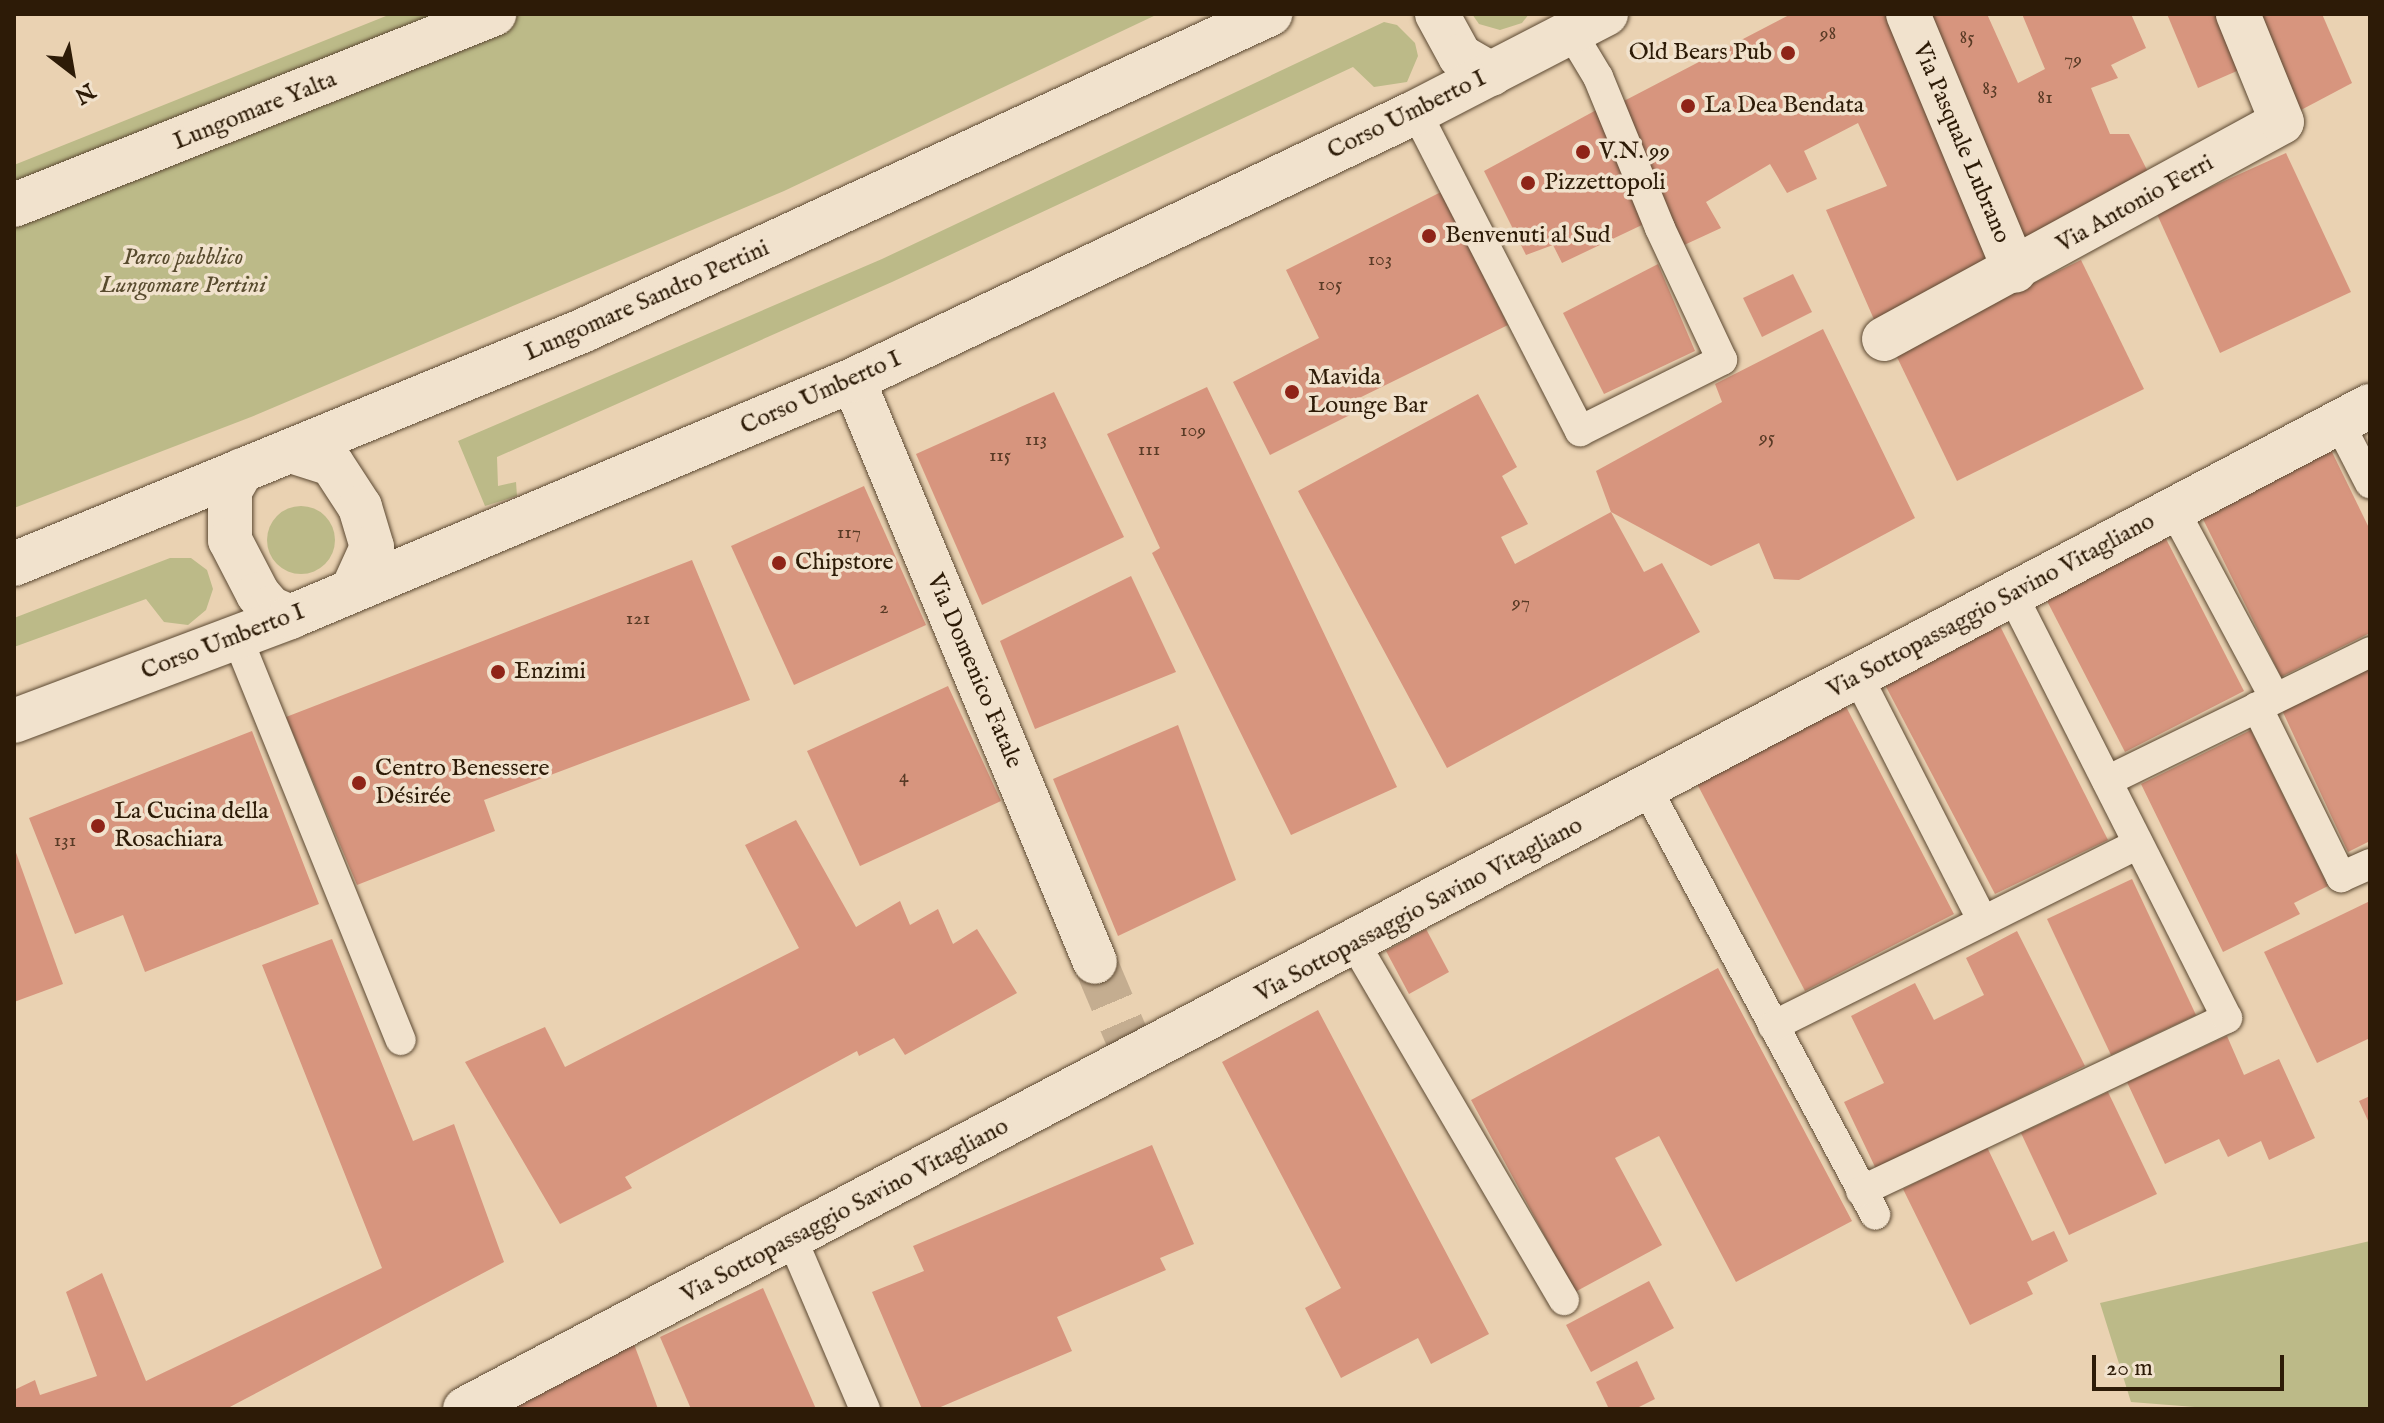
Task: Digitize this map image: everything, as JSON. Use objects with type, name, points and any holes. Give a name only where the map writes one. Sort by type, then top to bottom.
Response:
[{"type":"street","name":"Lungomare Yalta","points":[[14,205],[494,14]]},
{"type":"street","name":"Lungomare Sandro Pertini","points":[[14,564],[596,325],[1270,14]]},
{"type":"street","points":[[1437,14],[1460,56],[1491,74]]},
{"type":"street","name":"Via Pasquale Lubrano","points":[[1908,14],[2015,271]]},
{"type":"street","name":"Via Antonio Ferri","points":[[1884,339],[2015,271],[2282,122],[2238,14]]},
{"type":"street","name":"Corso Umberto I","points":[[14,721],[290,617],[853,380],[1416,112],[1491,74],[1583,20]]},
{"type":"street","name":"Via Domenico Fatale","points":[[853,380],[1095,962]]},
{"type":"street","name":"Via Sottopassaggio Savino Vitagliano","points":[[465,1409],[792,1239],[1134,1053],[1355,944],[2354,415]]},
{"type":"street","points":[[291,451],[332,464],[360,507],[372,547],[352,591]]},
{"type":"street","points":[[242,470],[230,491],[230,540],[258,594],[270,608],[290,617]]},
{"type":"lane","points":[[1416,112],[1580,431],[1722,360],[1660,228],[1598,77],[1583,20]]},
{"type":"lane","points":[[2354,415],[2370,483]]},
{"type":"lane","points":[[2174,510],[2266,703],[2341,877],[2370,864]]},
{"type":"lane","points":[[1647,789],[1868,1203],[2227,1018],[2012,595]]},
{"type":"lane","points":[[237,637],[401,1040]]},
{"type":"lane","points":[[2107,781],[2370,652]]},
{"type":"lane","points":[[1858,677],[1983,921]]},
{"type":"lane","points":[[1773,1026],[2138,844]]},
{"type":"lane","points":[[1355,944],[1564,1300]]},
{"type":"lane","points":[[792,1239],[865,1409]]},
{"type":"green space","name":"Parco pubblico Lungomare Pertini","points":[[391,14],[1158,14],[784,191],[251,417],[14,508],[14,165]]},
{"type":"green space","points":[[1472,14],[1529,14],[1522,23],[1500,30],[1479,24]]},
{"type":"green space","points":[[1384,22],[1397,25],[1415,43],[1418,56],[1407,82],[1374,87],[1353,67],[892,282],[497,457],[498,486],[516,482],[517,496],[485,506],[458,441],[882,259]]},
{"type":"green space","points":[[301,506],[325,516],[335,540],[325,564],[301,574],[277,564],[267,540],[277,516]]},
{"type":"green space","points":[[170,558],[191,558],[207,570],[213,589],[206,610],[188,625],[164,622],[146,599],[14,647],[14,618]]},
{"type":"green space","points":[[2370,1241],[2370,1409],[2220,1409],[2131,1402],[2100,1303]]},
{"type":"building","points":[[1791,14],[1895,14],[1997,263],[1876,324],[1826,210],[1887,186],[1858,123],[1804,151],[1817,179],[1787,193],[1770,164],[1706,202],[1721,228],[1682,246],[1622,102]]},
{"type":"building","points":[[1922,14],[1987,14],[2018,83],[2045,69],[2022,14],[2131,14],[2146,48],[2111,65],[2118,78],[2091,88],[2110,134],[2129,134],[2151,178],[2018,250]]},
{"type":"building","points":[[2167,14],[2224,14],[2246,67],[2198,88]]},
{"type":"building","points":[[2261,14],[2322,14],[2352,83],[2301,110]]},
{"type":"building","points":[[1600,108],[1644,224],[1562,263],[1553,245],[1526,255],[1484,171]]},
{"type":"building","points":[[2286,153],[2351,292],[2220,353],[2156,212]]},
{"type":"building","points":[[1441,192],[1508,325],[1351,402],[1356,412],[1270,455],[1233,382],[1319,338],[1286,270]]},
{"type":"building","points":[[2081,260],[2144,389],[1957,481],[1894,351]]},
{"type":"building","points":[[1658,264],[1695,351],[1604,394],[1563,313]]},
{"type":"building","points":[[1793,274],[1812,312],[1762,337],[1743,298]]},
{"type":"building","points":[[1823,329],[1915,518],[1799,580],[1774,579],[1759,543],[1711,566],[1611,512],[1596,471],[1722,402],[1715,384]]},
{"type":"building","points":[[1207,387],[1397,787],[1291,835],[1152,553],[1160,548],[1107,434]]},
{"type":"building","points":[[1054,392],[1124,537],[982,605],[916,454]]},
{"type":"building","points":[[1478,394],[1517,467],[1502,476],[1528,524],[1501,537],[1515,564],[1611,512],[1644,572],[1662,563],[1700,632],[1447,768],[1298,491]]},
{"type":"building","points":[[2331,450],[2370,530],[2370,633],[2281,677],[2201,515]]},
{"type":"building","points":[[864,486],[926,625],[794,685],[731,546]]},
{"type":"building","points":[[2165,537],[2244,691],[2125,752],[2046,599]]},
{"type":"building","points":[[692,560],[750,700],[484,800],[495,831],[357,885],[286,717]]},
{"type":"building","points":[[1131,576],[1176,672],[1035,729],[1000,641]]},
{"type":"building","points":[[1999,624],[2108,840],[1995,894],[1883,681]]},
{"type":"building","points":[[2370,667],[2370,841],[2348,852],[2281,708]]},
{"type":"building","points":[[948,686],[1001,801],[860,866],[807,751]]},
{"type":"building","points":[[1842,699],[1954,914],[1805,991],[1693,776]]},
{"type":"building","points":[[1178,725],[1236,880],[1118,936],[1053,779]]},
{"type":"building","points":[[2251,730],[2328,886],[2294,903],[2300,914],[2223,952],[2141,784]]},
{"type":"building","points":[[252,731],[319,904],[145,972],[123,915],[75,934],[29,818]]},
{"type":"building","points":[[796,820],[856,927],[900,901],[910,925],[938,909],[953,944],[977,929],[1017,993],[905,1055],[894,1038],[859,1056],[857,1051],[625,1177],[632,1188],[560,1224],[465,1062],[545,1027],[565,1067],[799,948],[745,845]]},
{"type":"building","points":[[14,847],[63,984],[14,1002]]},
{"type":"building","points":[[2132,879],[2196,1015],[2111,1055],[2047,919]]},
{"type":"building","points":[[2370,901],[2370,1038],[2317,1063],[2264,952]]},
{"type":"building","points":[[1426,929],[1449,972],[1409,994],[1386,951]]},
{"type":"building","points":[[2017,931],[2085,1066],[1876,1169],[1844,1102],[1884,1083],[1851,1016],[1915,983],[1934,1020],[1984,995],[1966,958]]},
{"type":"building","points":[[332,939],[413,1141],[454,1124],[504,1262],[226,1409],[14,1409],[14,1390],[35,1380],[40,1395],[97,1376],[66,1292],[102,1273],[146,1381],[382,1268],[262,965]]},
{"type":"building","points":[[1718,968],[1852,1221],[1736,1282],[1659,1136],[1615,1158],[1662,1245],[1575,1292],[1471,1100]]},
{"type":"building","points":[[1318,1010],[1489,1334],[1431,1364],[1418,1338],[1341,1378],[1305,1308],[1341,1288],[1222,1062]]},
{"type":"building","points":[[2227,1036],[2244,1075],[2279,1059],[2315,1138],[2269,1160],[2261,1141],[2228,1157],[2219,1139],[2165,1164],[2127,1082]]},
{"type":"building","points":[[2108,1092],[2157,1194],[2069,1235],[2021,1133]]},
{"type":"building","points":[[2370,1096],[2370,1125],[2359,1101]]},
{"type":"building","points":[[1152,1145],[1194,1244],[1160,1258],[1166,1270],[1057,1317],[1072,1351],[936,1409],[922,1409],[872,1292],[924,1271],[913,1246]]},
{"type":"building","points":[[1987,1147],[2032,1241],[2054,1231],[2068,1261],[2027,1282],[2033,1294],[1970,1325],[1903,1189]]},
{"type":"building","points":[[1649,1281],[1674,1328],[1591,1372],[1566,1325]]},
{"type":"building","points":[[763,1288],[816,1409],[691,1409],[660,1337]]},
{"type":"building","points":[[634,1344],[658,1409],[513,1409]]},
{"type":"building","points":[[1637,1361],[1655,1399],[1635,1409],[1609,1409],[1596,1382]]},
{"type":"tunnel","points":[[1095,962],[1131,1047]]},
{"type":"place","name":"Old Bears Pub","points":[[1788,53]]},
{"type":"place","name":"La Dea Bendata","points":[[1688,106]]},
{"type":"place","name":"V.N. 99","points":[[1583,152]]},
{"type":"place","name":"Pizzettopoli","points":[[1528,183]]},
{"type":"place","name":"Benvenuti al Sud","points":[[1429,236]]},
{"type":"place","name":"Mavida Lounge Bar","points":[[1292,392]]},
{"type":"place","name":"Chipstore","points":[[779,563]]},
{"type":"place","name":"Enzimi","points":[[498,672]]},
{"type":"place","name":"Centro Benessere Désirée","points":[[359,783]]},
{"type":"place","name":"La Cucina della Rosachiara","points":[[98,826]]}]
